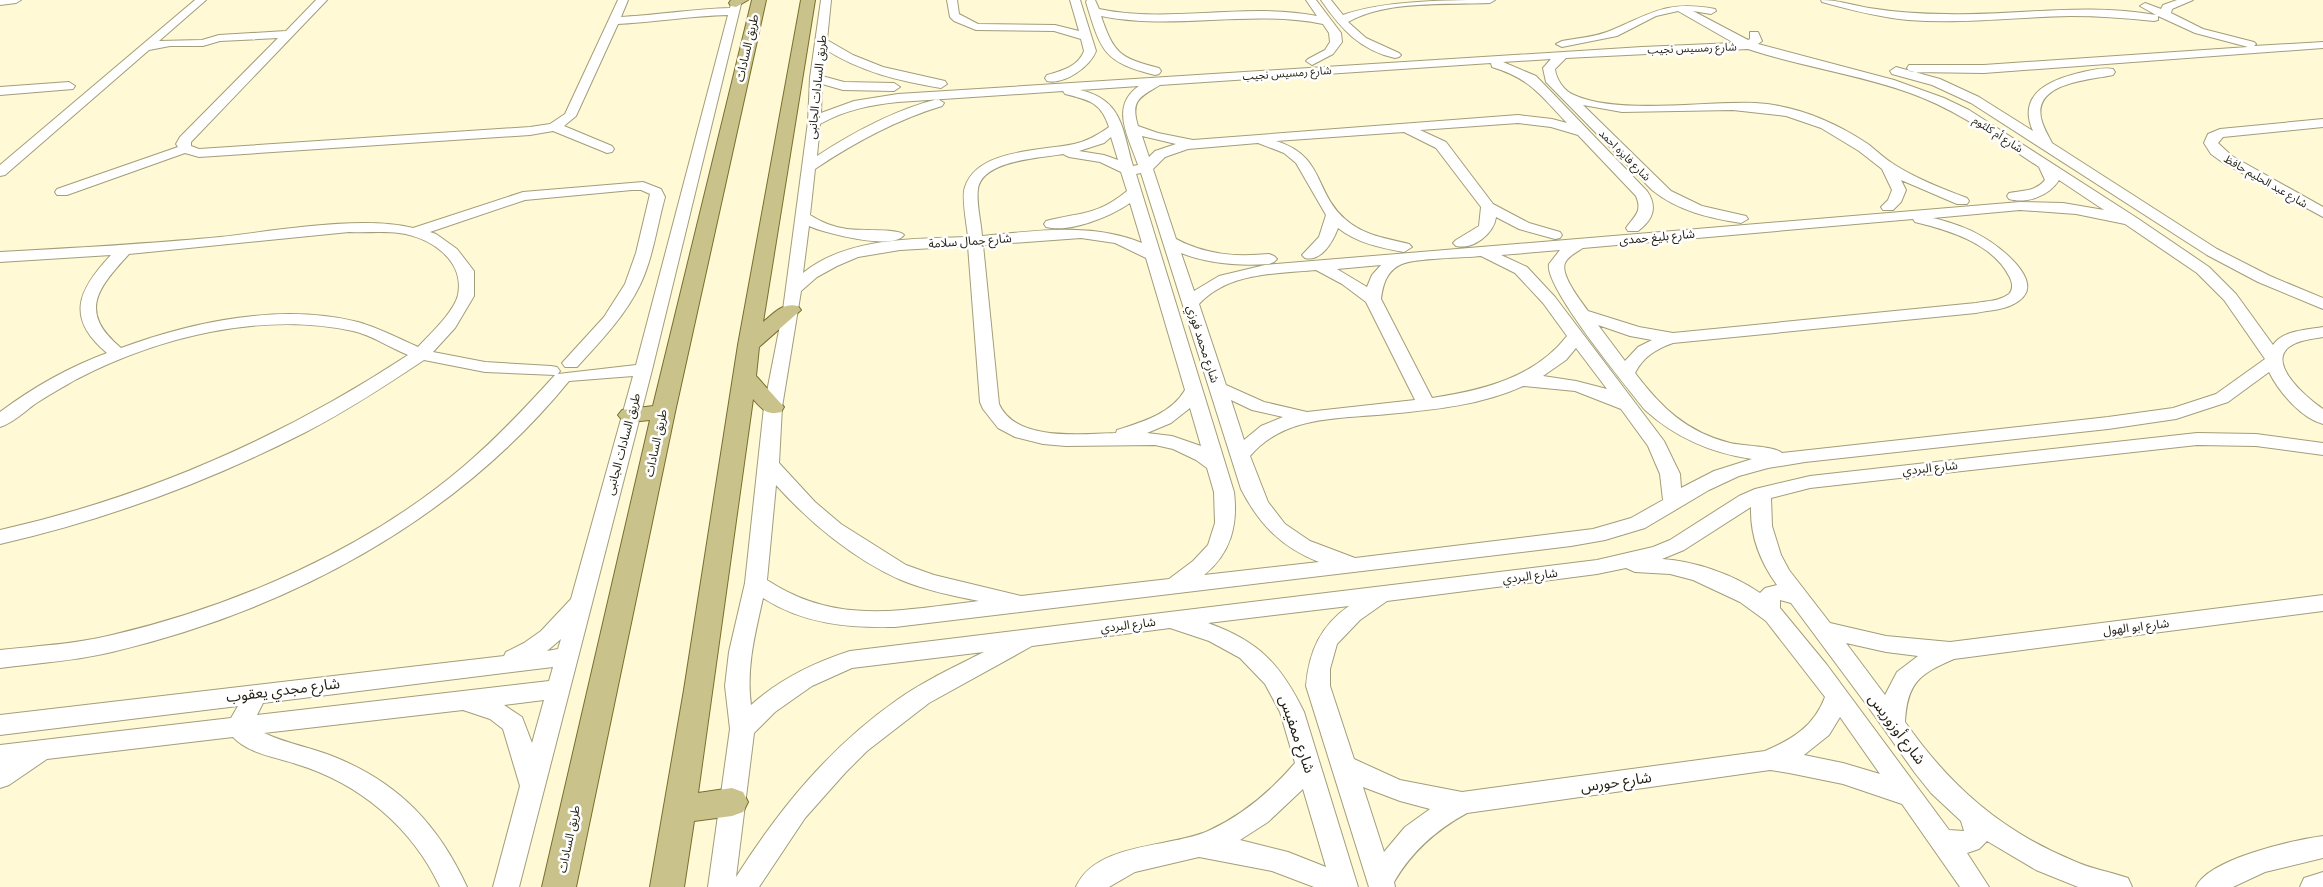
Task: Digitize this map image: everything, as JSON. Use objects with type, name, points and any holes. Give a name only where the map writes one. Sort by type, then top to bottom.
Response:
[{"type":"main road","points":[[668,887],[699,690],[745,378],[748,345],[816,4]]},
{"type":"main road","name":"طريق السادات","points":[[559,887],[663,412],[736,44],[740,5]]},
{"type":"main road","points":[[748,345],[792,300]]},
{"type":"main road","points":[[745,378],[773,407]]},
{"type":"main road","points":[[630,415],[663,412]]},
{"type":"main road","points":[[679,810],[732,802]]},
{"type":"street","points":[[0,2],[16,0]]},
{"type":"street","points":[[0,159],[190,0]]},
{"type":"street","points":[[0,172],[201,0]]},
{"type":"street","points":[[185,150],[183,144],[185,140],[322,0]]},
{"type":"street","points":[[62,192],[185,150],[199,153],[530,131],[554,126],[570,116],[623,0]]},
{"type":"street","points":[[952,0],[954,15],[966,24],[989,28],[1055,28],[1087,37]]},
{"type":"street","points":[[1071,16],[1075,0]]},
{"type":"street","points":[[1268,13],[1299,6],[1311,0],[1335,33],[1336,42],[1329,52],[1312,61]]},
{"type":"street","points":[[1326,0],[1383,6],[1490,0]]},
{"type":"street","points":[[1326,0],[1356,38],[1372,48],[1394,56]]},
{"type":"street","name":"شارع أم كلثوم","points":[[1695,0],[1752,40],[1790,46],[1906,73],[1936,82],[1975,100],[2212,252],[2264,280],[2323,304]]},
{"type":"street","points":[[1826,0],[1862,11],[1901,16],[2076,7],[2123,11],[2154,18]]},
{"type":"street","points":[[2169,17],[2166,13],[2167,7],[2188,0]]},
{"type":"street","points":[[2129,2],[2213,36],[2278,48]]},
{"type":"street","points":[[2129,2],[2154,18],[2189,36],[2195,46],[2192,54]]},
{"type":"street","points":[[2076,7],[2096,3]]},
{"type":"street","name":"طريق السادات الجانبى","points":[[721,887],[742,730],[737,686],[740,652],[756,584],[773,407],[792,300],[814,122],[816,78],[821,41],[816,4]]},
{"type":"street","name":"شارع أم كلثوم","points":[[1674,4],[1797,59],[1894,82],[1934,96],[1965,113],[2132,221],[2203,270],[2230,297],[2273,360],[2278,376],[2291,393],[2323,418]]},
{"type":"street","name":"شارع رمسيس نجيب","points":[[1158,76],[1312,61],[1581,42],[1613,34],[1674,4],[1711,11]]},
{"type":"street","points":[[614,21],[664,18],[676,20],[703,16],[740,5]]},
{"type":"street","points":[[1092,6],[1127,18],[1152,20],[1268,13],[1307,16],[1326,21]]},
{"type":"street","points":[[1092,6],[1107,50],[1130,64],[1158,76],[1132,98],[1121,121],[1108,136],[1084,147],[1009,158],[983,168],[977,174],[971,188],[988,394],[992,409],[1003,423],[1022,433],[1046,440],[1074,441],[1116,437],[1173,442],[1205,456],[1217,466]]},
{"type":"street","points":[[1341,21],[1358,11],[1383,6]]},
{"type":"street","points":[[1644,19],[1648,6]]},
{"type":"street","points":[[1029,27],[1071,16]]},
{"type":"street","points":[[1051,83],[1084,63],[1090,50],[1087,37],[1071,16]]},
{"type":"street","points":[[1102,36],[1118,29],[1152,20]]},
{"type":"street","points":[[156,38],[203,43],[219,38],[289,34]]},
{"type":"street","points":[[144,48],[181,40]]},
{"type":"street","name":"شارع رمسيس نجيب","points":[[814,122],[833,111],[898,93],[941,84],[1051,83],[1478,61],[1681,48],[1752,40]]},
{"type":"street","points":[[821,41],[849,59],[867,67],[914,80],[941,84]]},
{"type":"street","points":[[1581,42],[1595,48],[1594,53]]},
{"type":"street","name":"طريق السادات الجانبى","points":[[506,887],[630,415],[736,44]]},
{"type":"street","points":[[1886,66],[1963,69],[2323,45]]},
{"type":"street","points":[[1681,48],[1750,52],[1797,59]]},
{"type":"street","name":"شارع فايزه احمد","points":[[1563,55],[1552,63],[1548,73],[1556,94],[1583,132],[1642,194],[1648,209],[1646,216],[1633,228]]},
{"type":"street","points":[[2046,145],[2034,116],[2035,106],[2040,98],[2061,82],[2095,74],[2323,57]]},
{"type":"street","name":"شارع فايزه احمد","points":[[1478,61],[1515,70],[1556,94],[1597,127],[1663,193],[1689,207],[1741,219]]},
{"type":"street","points":[[2075,63],[2095,74]]},
{"type":"street","name":"شارع رمسيس نجيب","points":[[816,78],[851,87],[898,93],[983,93],[1051,83]]},
{"type":"street","points":[[1051,83],[1096,100],[1121,121],[1155,137],[1201,143]]},
{"type":"street","points":[[0,91],[69,86]]},
{"type":"street","points":[[808,168],[858,134],[879,124],[926,106],[983,93]]},
{"type":"street","points":[[1518,119],[1538,113],[1556,94],[1611,109],[1643,110],[1728,105],[1789,112],[1827,126],[1844,135],[1888,166],[1926,187],[1962,201]]},
{"type":"street","points":[[1597,127],[1610,118],[1643,110]]},
{"type":"street","points":[[1050,153],[1088,155],[1104,159],[1128,170],[1145,169],[1151,161],[1166,152],[1201,143],[1248,139],[1518,119],[1552,123],[1583,132]]},
{"type":"street","name":"شارع محمد فوزي","points":[[1121,121],[1145,169],[1251,489],[1259,507],[1271,523],[1288,538],[1308,550],[1359,565]]},
{"type":"street","name":"شارع محمد فوزي","points":[[1121,121],[1128,170],[1217,466],[1224,492],[1227,519],[1222,538],[1206,562],[1194,573],[1172,587]]},
{"type":"street","points":[[1441,145],[1445,134],[1453,124]]},
{"type":"street","name":"شارع عبد الحليم حافظ","points":[[2320,125],[2220,133],[2213,137],[2211,144],[2216,151],[2227,159],[2323,214]]},
{"type":"street","points":[[554,126],[607,149]]},
{"type":"street","points":[[1400,128],[1423,135],[1441,145],[1488,208],[1517,223],[1554,235]]},
{"type":"street","points":[[1298,156],[1303,144],[1315,134]]},
{"type":"street","points":[[1248,139],[1276,145],[1298,156],[1333,215],[1361,236],[1402,253],[1382,270],[1377,277],[1373,299]]},
{"type":"street","name":"شارع بليغ حمدى","points":[[1169,241],[1190,252],[1218,259],[1263,265],[1431,251],[1481,252],[1578,244],[1785,221],[1888,207],[2007,197],[2039,192],[2049,187],[2052,180],[2050,172],[2043,163]]},
{"type":"street","points":[[1888,166],[1899,190],[1894,202],[1888,207]]},
{"type":"street","points":[[0,659],[110,644],[161,632],[236,605],[310,573],[359,548],[410,518],[458,482],[508,439],[539,407],[600,330],[629,289],[638,271],[658,197],[656,192],[643,186],[531,195],[506,201],[416,232]]},
{"type":"street","name":"شارع جمال سلامة","points":[[792,300],[804,279],[819,268],[857,253],[891,246],[1079,221],[1113,209],[1135,192]]},
{"type":"street","points":[[1642,194],[1652,196],[1663,193]]},
{"type":"street","points":[[2007,197],[2019,202],[2020,206]]},
{"type":"street","name":"شارع بليغ حمدى","points":[[1431,251],[1461,243],[1741,219],[1785,221],[1902,216],[2020,206],[2060,206],[2084,209],[2132,221]]},
{"type":"street","points":[[1461,243],[1483,231],[1488,224],[1488,208]]},
{"type":"street","points":[[1983,243],[1977,222],[1981,212],[1987,209]]},
{"type":"street","points":[[1333,215],[1330,232],[1315,260],[1373,299],[1426,404]]},
{"type":"street","name":"شارع جمال سلامة","points":[[802,216],[824,229],[858,235],[1098,235],[1130,243],[1154,256]]},
{"type":"street","points":[[1583,315],[1636,332],[1672,338],[1968,308],[2008,302],[2018,295],[2021,287],[2018,277],[2007,263],[1983,243],[1939,224],[1902,216]]},
{"type":"street","points":[[0,257],[122,251],[349,228],[378,227],[416,232],[431,237],[452,252],[466,271],[466,296],[449,324],[421,354],[365,391],[298,429],[220,466],[131,500],[35,529],[0,537]]},
{"type":"street","points":[[1578,244],[1562,254],[1556,268],[1556,276],[1570,298],[1626,373],[1651,406],[1664,419],[1679,429],[1717,446],[1760,455],[1805,456]]},
{"type":"street","points":[[119,355],[101,342],[90,326],[86,308],[91,290],[104,270],[122,251]]},
{"type":"street","points":[[1481,252],[1502,260],[1520,270],[1549,300],[1657,445],[1665,459],[1670,474],[1672,503]]},
{"type":"street","points":[[2179,253],[2203,258],[2212,254],[2212,252]]},
{"type":"street","name":"شارع بليغ حمدى","points":[[1190,304],[1199,293],[1212,284],[1263,265]]},
{"type":"street","points":[[1549,300],[1560,296],[1570,298]]},
{"type":"street","points":[[0,421],[38,394],[119,355],[172,337],[207,329],[275,320],[319,320],[356,327],[421,354],[457,362],[499,368],[566,371],[645,365]]},
{"type":"street","name":"شارع البردي","points":[[756,584],[778,600],[803,610],[832,617],[863,620],[927,616],[1505,548],[1606,533],[1645,520],[1711,480],[1734,470],[1760,463],[1805,456],[2108,423],[2176,413],[2222,398],[2273,360],[2276,350],[2285,342],[2297,336],[2323,332]]},
{"type":"street","points":[[1240,456],[1266,430],[1306,416],[1426,404],[1475,394],[1522,381],[1551,366],[1562,357],[1576,336]]},
{"type":"street","points":[[1179,340],[1201,338]]},
{"type":"street","points":[[1626,373],[1631,361],[1642,351],[1672,338]]},
{"type":"street","points":[[1522,381],[1565,383],[1587,388],[1639,410],[1647,410],[1651,406]]},
{"type":"street","points":[[1218,388],[1258,406],[1306,416]]},
{"type":"street","points":[[1116,437],[1169,416],[1189,399],[1194,389]]},
{"type":"street","name":"شارع البردي","points":[[742,730],[762,708],[788,687],[818,671],[850,660],[1617,564],[1677,545],[1732,509],[1762,494],[1810,482],[2197,438],[2256,440],[2323,449]]},
{"type":"street","points":[[1922,443],[1944,466]]},
{"type":"street","points":[[769,464],[796,496],[826,525],[866,552],[908,574],[966,591],[1029,604]]},
{"type":"street","points":[[1224,492],[1228,495],[1240,497],[1246,496],[1251,489]]},
{"type":"street","name":"شارع أوزوريس","points":[[1762,494],[1759,512],[1761,532],[1768,553],[1822,630],[1939,784],[1971,815],[2011,843],[2056,866],[2103,884],[2119,887]]},
{"type":"street","points":[[1505,548],[1519,577]]},
{"type":"street","points":[[1617,564],[1670,567],[1697,573],[1723,582],[1769,610],[1792,635],[1944,840],[1976,887]]},
{"type":"street","points":[[1769,610],[1769,596],[1772,593],[1782,592],[1799,598]]},
{"type":"street","points":[[1381,884],[1318,686],[1318,667],[1322,649],[1331,633],[1344,619],[1382,594]]},
{"type":"street","points":[[495,665],[520,656],[536,646],[564,622],[583,597]]},
{"type":"street","points":[[1074,598],[1079,631]]},
{"type":"street","name":"شارع ابو الهول","points":[[1892,723],[1893,702],[1900,685],[1912,670],[1929,659],[1950,651],[2323,602]]},
{"type":"street","name":"شارع ممفيس","points":[[1163,620],[1201,628],[1226,638],[1249,652],[1268,669],[1286,697],[1344,887]]},
{"type":"street","name":"شارع ابو الهول","points":[[1822,630],[1886,644],[1950,651]]},
{"type":"street","points":[[744,887],[772,841],[802,801],[835,765],[870,734],[907,706],[946,682],[1038,635]]},
{"type":"street","name":"شارع مجدي يعقوب","points":[[0,725],[566,656]]},
{"type":"street","points":[[0,755],[558,689]]},
{"type":"street","points":[[239,727],[255,694]]},
{"type":"street","name":"شارع حورس","points":[[1770,760],[1795,749],[1816,734],[1831,716],[1837,696]]},
{"type":"street","points":[[462,701],[499,712],[508,717],[514,724],[532,786]]},
{"type":"street","points":[[239,727],[255,740],[320,762],[380,792],[427,837],[446,865],[454,887]]},
{"type":"street","points":[[0,778],[42,750]]},
{"type":"street","name":"شارع حورس","points":[[1342,765],[1369,780],[1399,792],[1430,800],[1462,804],[1770,760],[1841,771],[1878,783],[1913,798]]},
{"type":"street","points":[[1089,887],[1111,870],[1144,857],[1199,846],[1233,831],[1263,812],[1288,790],[1308,766]]},
{"type":"street","name":"شارع حورس","points":[[1381,884],[1394,855],[1414,834],[1436,817],[1462,804]]},
{"type":"street","points":[[1944,840],[1961,843],[1972,841],[1977,835],[1976,826],[1971,815]]},
{"type":"street","points":[[1199,846],[1237,850],[1274,858],[1310,871],[1340,887]]},
{"type":"street","points":[[2209,887],[2245,868],[2275,857],[2323,847]]},
{"type":"street","points":[[2313,887],[2323,884]]}]
